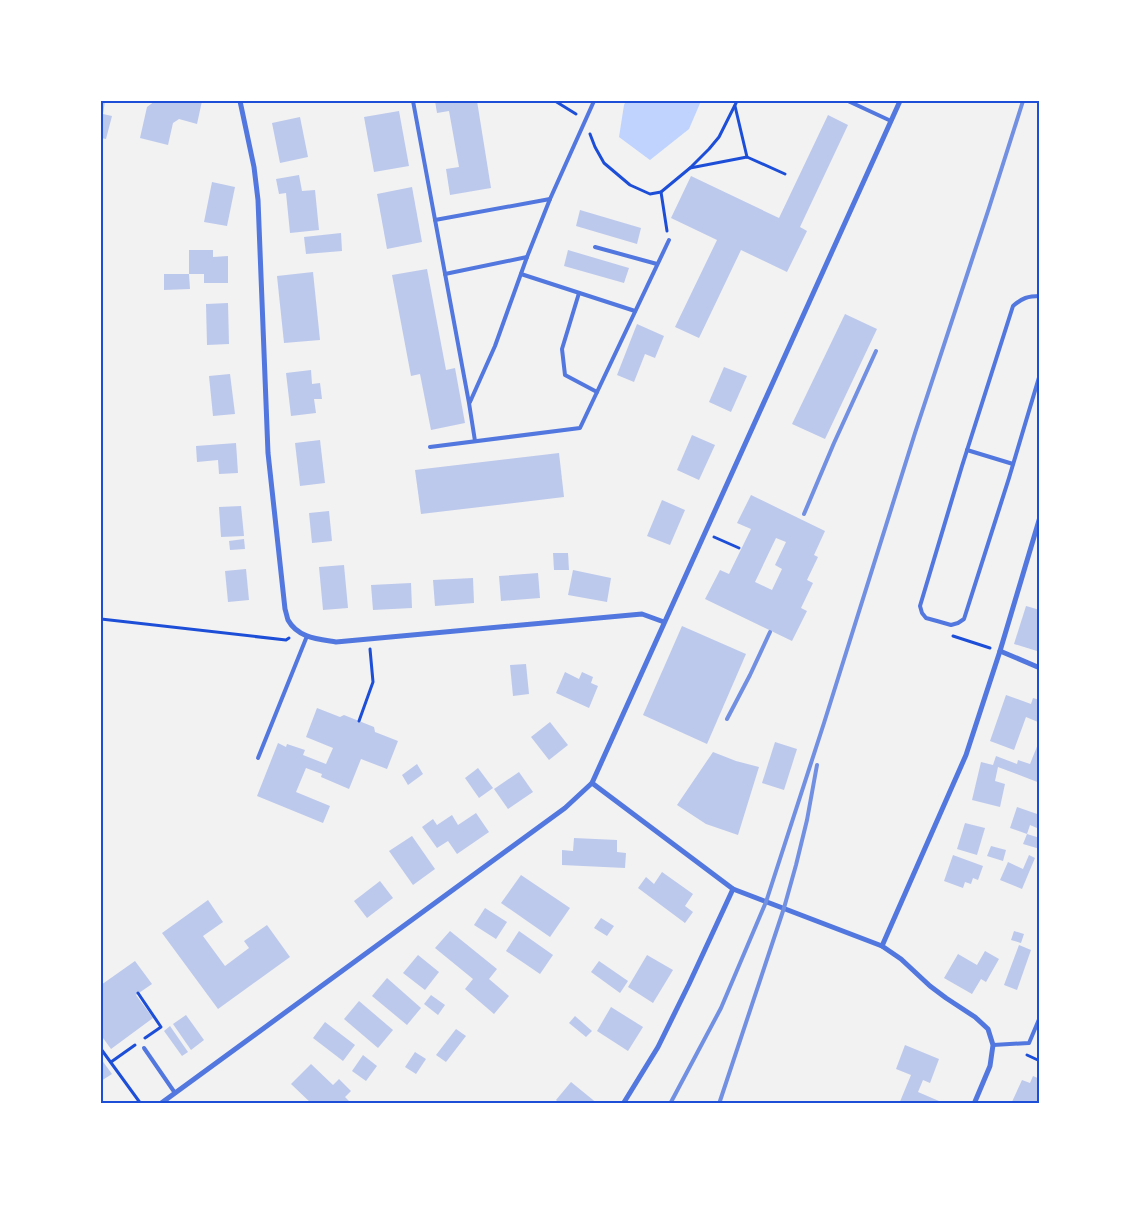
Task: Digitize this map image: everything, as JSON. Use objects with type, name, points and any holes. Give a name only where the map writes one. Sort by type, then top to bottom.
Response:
[{"type":"street","points":[[240,101],[254,167],[258,200],[268,453],[282,589],[288,620],[298,631],[313,639],[336,642],[642,614],[664,622]]},
{"type":"street","points":[[160,1104],[565,808],[592,784],[900,101]]},
{"type":"street","points":[[882,946],[966,755],[1000,651],[1040,517]]},
{"type":"street","points":[[1000,651],[1040,668]]},
{"type":"street","points":[[592,784],[733,889],[882,946],[901,958],[935,990],[975,1017],[988,1029],[993,1045],[990,1066],[974,1104]]},
{"type":"street","points":[[623,1104],[658,1047],[690,984],[733,889]]},
{"type":"lane","points":[[413,101],[475,441]]},
{"type":"lane","points":[[469,403],[495,346],[527,256],[550,199],[594,101]]},
{"type":"lane","points":[[848,101],[891,122]]},
{"type":"lane","points":[[435,220],[550,199]]},
{"type":"lane","points":[[430,446],[580,428],[669,240]]},
{"type":"lane","points":[[595,246],[657,264]]},
{"type":"lane","points":[[445,274],[527,256]]},
{"type":"lane","points":[[521,274],[635,311]]},
{"type":"lane","points":[[579,293],[562,350],[566,375],[597,392]]},
{"type":"lane","points":[[1040,296],[1030,296],[1020,300],[1013,306],[920,606],[926,618],[951,625],[964,619],[1040,374]]},
{"type":"lane","points":[[967,450],[1013,464]]},
{"type":"lane","points":[[258,758],[307,636]]},
{"type":"lane","points":[[993,1045],[1029,1043],[1040,1017]]},
{"type":"lane","points":[[144,1048],[175,1093]]},
{"type":"path","points":[[555,101],[585,119],[594,147],[604,163],[630,185],[650,194],[661,192],[709,149],[719,137],[736,103]]},
{"type":"path","points":[[736,103],[747,157]]},
{"type":"path","points":[[690,168],[747,157],[785,174]]},
{"type":"path","points":[[661,192],[669,240]]},
{"type":"path","points":[[705,533],[739,548]]},
{"type":"path","points":[[101,618],[286,640],[298,631]]},
{"type":"path","points":[[951,635],[1000,651]]},
{"type":"path","points":[[359,721],[373,682],[370,639]]},
{"type":"path","points":[[111,1062],[161,1027],[138,993]]},
{"type":"path","points":[[101,1049],[141,1104]]},
{"type":"water","points":[[626,101],[701,101],[689,129],[650,160],[619,137]]},
{"type":"building","points":[[101,101],[105,101],[103,114],[112,116],[106,139],[101,138]]},
{"type":"building","points":[[155,101],[202,101],[197,124],[179,119],[173,123],[168,145],[140,138],[147,107]]},
{"type":"building","points":[[435,101],[477,101],[491,188],[450,195],[446,169],[459,167],[449,111],[437,113]]},
{"type":"building","points":[[399,111],[409,166],[374,172],[364,117]]},
{"type":"building","points":[[828,115],[848,125],[800,227],[807,231],[787,272],[741,250],[699,338],[675,327],[717,240],[671,218],[691,176],[779,218]]},
{"type":"building","points":[[300,117],[308,157],[280,163],[272,123]]},
{"type":"building","points":[[299,175],[302,191],[315,190],[319,230],[290,233],[286,193],[279,194],[276,179]]},
{"type":"building","points":[[212,182],[235,187],[227,226],[204,222]]},
{"type":"building","points":[[412,187],[422,242],[387,249],[377,194]]},
{"type":"building","points":[[580,210],[641,228],[637,244],[576,226]]},
{"type":"building","points":[[341,233],[342,251],[306,254],[304,237]]},
{"type":"building","points":[[189,250],[213,250],[213,257],[228,256],[228,283],[204,283],[204,274],[189,274]]},
{"type":"building","points":[[568,250],[629,268],[624,283],[564,266]]},
{"type":"building","points":[[427,269],[446,370],[455,368],[465,423],[431,430],[420,374],[411,376],[392,275]]},
{"type":"building","points":[[313,272],[320,340],[284,343],[277,276]]},
{"type":"building","points":[[164,274],[189,274],[190,289],[164,290]]},
{"type":"building","points":[[228,303],[229,344],[207,345],[206,304]]},
{"type":"building","points":[[845,314],[877,329],[825,439],[792,424]]},
{"type":"building","points":[[637,324],[664,336],[655,358],[645,354],[634,382],[617,375]]},
{"type":"building","points":[[724,367],[747,376],[731,412],[709,402]]},
{"type":"building","points":[[311,370],[312,384],[320,383],[322,399],[314,399],[316,413],[291,416],[286,373]]},
{"type":"building","points":[[230,374],[235,414],[213,416],[209,376]]},
{"type":"building","points":[[692,435],[715,445],[699,480],[677,470]]},
{"type":"building","points":[[320,440],[325,483],[300,486],[295,443]]},
{"type":"building","points":[[236,443],[238,473],[219,474],[218,460],[197,462],[196,446]]},
{"type":"building","points":[[559,453],[564,497],[421,514],[415,470]]},
{"type":"building","points":[[751,495],[825,531],[814,555],[818,557],[807,580],[813,583],[801,608],[807,611],[792,641],[705,599],[720,570],[729,574],[751,529],[737,523]],"holes":[[[776,538],[786,542],[775,565],[782,569],[772,590],[755,582]]]},
{"type":"building","points":[[662,500],[685,510],[670,545],[647,536]]},
{"type":"building","points":[[241,506],[244,536],[221,537],[219,507]]},
{"type":"building","points":[[329,511],[332,541],[312,543],[309,513]]},
{"type":"building","points":[[244,539],[245,549],[230,550],[229,541]]},
{"type":"building","points":[[553,553],[568,553],[569,570],[554,570]]},
{"type":"building","points":[[344,565],[348,608],[323,610],[319,567]]},
{"type":"building","points":[[246,569],[249,600],[228,602],[225,571]]},
{"type":"building","points":[[573,570],[611,578],[607,602],[568,595]]},
{"type":"building","points":[[538,573],[540,598],[501,601],[499,576]]},
{"type":"building","points":[[473,578],[474,603],[435,606],[433,580]]},
{"type":"building","points":[[411,583],[412,608],[373,610],[371,585]]},
{"type":"building","points":[[1026,606],[1040,610],[1040,641],[1037,651],[1014,644]]},
{"type":"building","points":[[682,626],[746,654],[707,744],[643,715]]},
{"type":"building","points":[[526,664],[529,694],[513,696],[510,665]]},
{"type":"building","points":[[565,672],[579,679],[582,672],[593,677],[591,683],[598,686],[589,708],[556,693]]},
{"type":"building","points":[[1006,695],[1031,704],[1033,698],[1040,700],[1038,722],[1026,717],[1014,750],[990,741]]},
{"type":"building","points":[[317,708],[340,717],[344,715],[374,727],[375,732],[398,741],[387,769],[361,759],[349,789],[321,777],[322,774],[306,768],[296,792],[330,806],[323,823],[257,796],[278,743],[286,747],[287,744],[305,750],[303,755],[326,764],[333,748],[306,737]]},
{"type":"building","points":[[550,722],[568,745],[549,760],[531,737]]},
{"type":"building","points":[[1040,739],[1040,783],[998,767],[995,781],[1005,784],[1000,807],[972,800],[981,762],[993,765],[996,756],[1017,764],[1018,760],[1030,764]]},
{"type":"building","points":[[775,742],[797,749],[784,790],[762,783]]},
{"type":"building","points":[[713,752],[759,767],[738,835],[706,824],[677,805]]},
{"type":"building","points":[[417,764],[423,774],[408,785],[402,775]]},
{"type":"building","points":[[478,768],[493,788],[479,798],[465,778]]},
{"type":"building","points":[[519,772],[533,792],[508,809],[494,789]]},
{"type":"building","points":[[1017,807],[1040,815],[1037,828],[1030,825],[1027,834],[1010,828]]},
{"type":"building","points":[[476,813],[489,832],[457,854],[448,841],[437,848],[422,827],[433,819],[437,825],[452,815],[458,825]]},
{"type":"building","points":[[965,823],[985,828],[977,855],[957,849]]},
{"type":"building","points":[[1027,834],[1040,838],[1040,849],[1023,844]]},
{"type":"building","points":[[412,836],[435,869],[413,885],[389,851]]},
{"type":"building","points":[[574,838],[617,840],[617,852],[626,853],[625,868],[562,865],[562,850],[573,851]]},
{"type":"building","points":[[991,846],[1006,850],[1003,861],[987,856]]},
{"type":"building","points":[[953,855],[983,866],[978,880],[973,878],[971,884],[965,882],[963,888],[944,881]]},
{"type":"building","points":[[1029,855],[1035,858],[1022,889],[1000,880],[1008,862],[1023,869]]},
{"type":"building","points":[[662,872],[693,894],[685,906],[693,912],[685,923],[638,888],[646,877],[654,884]]},
{"type":"building","points":[[521,875],[570,908],[550,937],[501,903]]},
{"type":"building","points":[[380,881],[393,898],[367,918],[354,901]]},
{"type":"building","points":[[208,900],[223,922],[203,936],[225,966],[249,948],[244,941],[267,925],[290,957],[218,1009],[162,933]]},
{"type":"building","points":[[485,908],[507,922],[496,939],[474,925]]},
{"type":"building","points":[[601,918],[614,926],[607,936],[594,928]]},
{"type":"building","points":[[450,931],[497,969],[489,979],[509,996],[494,1014],[465,989],[473,979],[435,948]]},
{"type":"building","points":[[519,931],[553,955],[540,974],[506,951]]},
{"type":"building","points":[[1014,931],[1024,934],[1021,943],[1011,940]]},
{"type":"building","points":[[1019,945],[1031,950],[1017,990],[1004,985]]},
{"type":"building","points":[[985,951],[999,959],[986,982],[981,979],[972,994],[944,978],[958,954],[977,965]]},
{"type":"building","points":[[418,955],[439,972],[425,990],[403,973]]},
{"type":"building","points":[[647,955],[673,970],[653,1003],[628,987]]},
{"type":"building","points":[[135,961],[152,984],[136,995],[153,1018],[111,1049],[103,1038],[101,1040],[101,985]]},
{"type":"building","points":[[599,961],[628,981],[620,993],[591,972]]},
{"type":"building","points":[[387,978],[421,1008],[407,1025],[372,996]]},
{"type":"building","points":[[431,995],[445,1005],[438,1015],[424,1004]]},
{"type":"building","points":[[359,1001],[393,1030],[378,1048],[344,1019]]},
{"type":"building","points":[[611,1007],[643,1027],[628,1051],[597,1031]]},
{"type":"building","points":[[186,1015],[204,1040],[191,1050],[173,1024]]},
{"type":"building","points":[[575,1016],[592,1031],[586,1037],[569,1023]]},
{"type":"building","points":[[325,1022],[355,1045],[343,1061],[313,1038]]},
{"type":"building","points":[[170,1026],[188,1052],[182,1056],[164,1031]]},
{"type":"building","points":[[456,1029],[466,1036],[446,1062],[436,1055]]},
{"type":"building","points":[[905,1045],[939,1059],[930,1083],[923,1080],[918,1092],[946,1104],[899,1104],[911,1075],[896,1069]]},
{"type":"building","points":[[415,1052],[426,1059],[416,1074],[405,1067]]},
{"type":"building","points":[[363,1055],[377,1066],[366,1081],[352,1071]]},
{"type":"building","points":[[101,1059],[112,1074],[101,1081]]},
{"type":"building","points":[[311,1064],[333,1085],[339,1079],[351,1091],[345,1097],[352,1104],[312,1104],[291,1084]]},
{"type":"building","points":[[1033,1076],[1040,1079],[1038,1086],[1040,1087],[1040,1104],[1011,1104],[1022,1080],[1030,1083]]},
{"type":"building","points":[[571,1082],[598,1104],[560,1104],[556,1100]]},
{"type":"railway","points":[[670,1104],[721,1008],[766,902],[1023,101]]},
{"type":"railway","points":[[804,514],[876,351]]},
{"type":"railway","points":[[727,719],[770,632]]},
{"type":"railway","points":[[719,1104],[784,908],[807,820],[817,765]]}]
